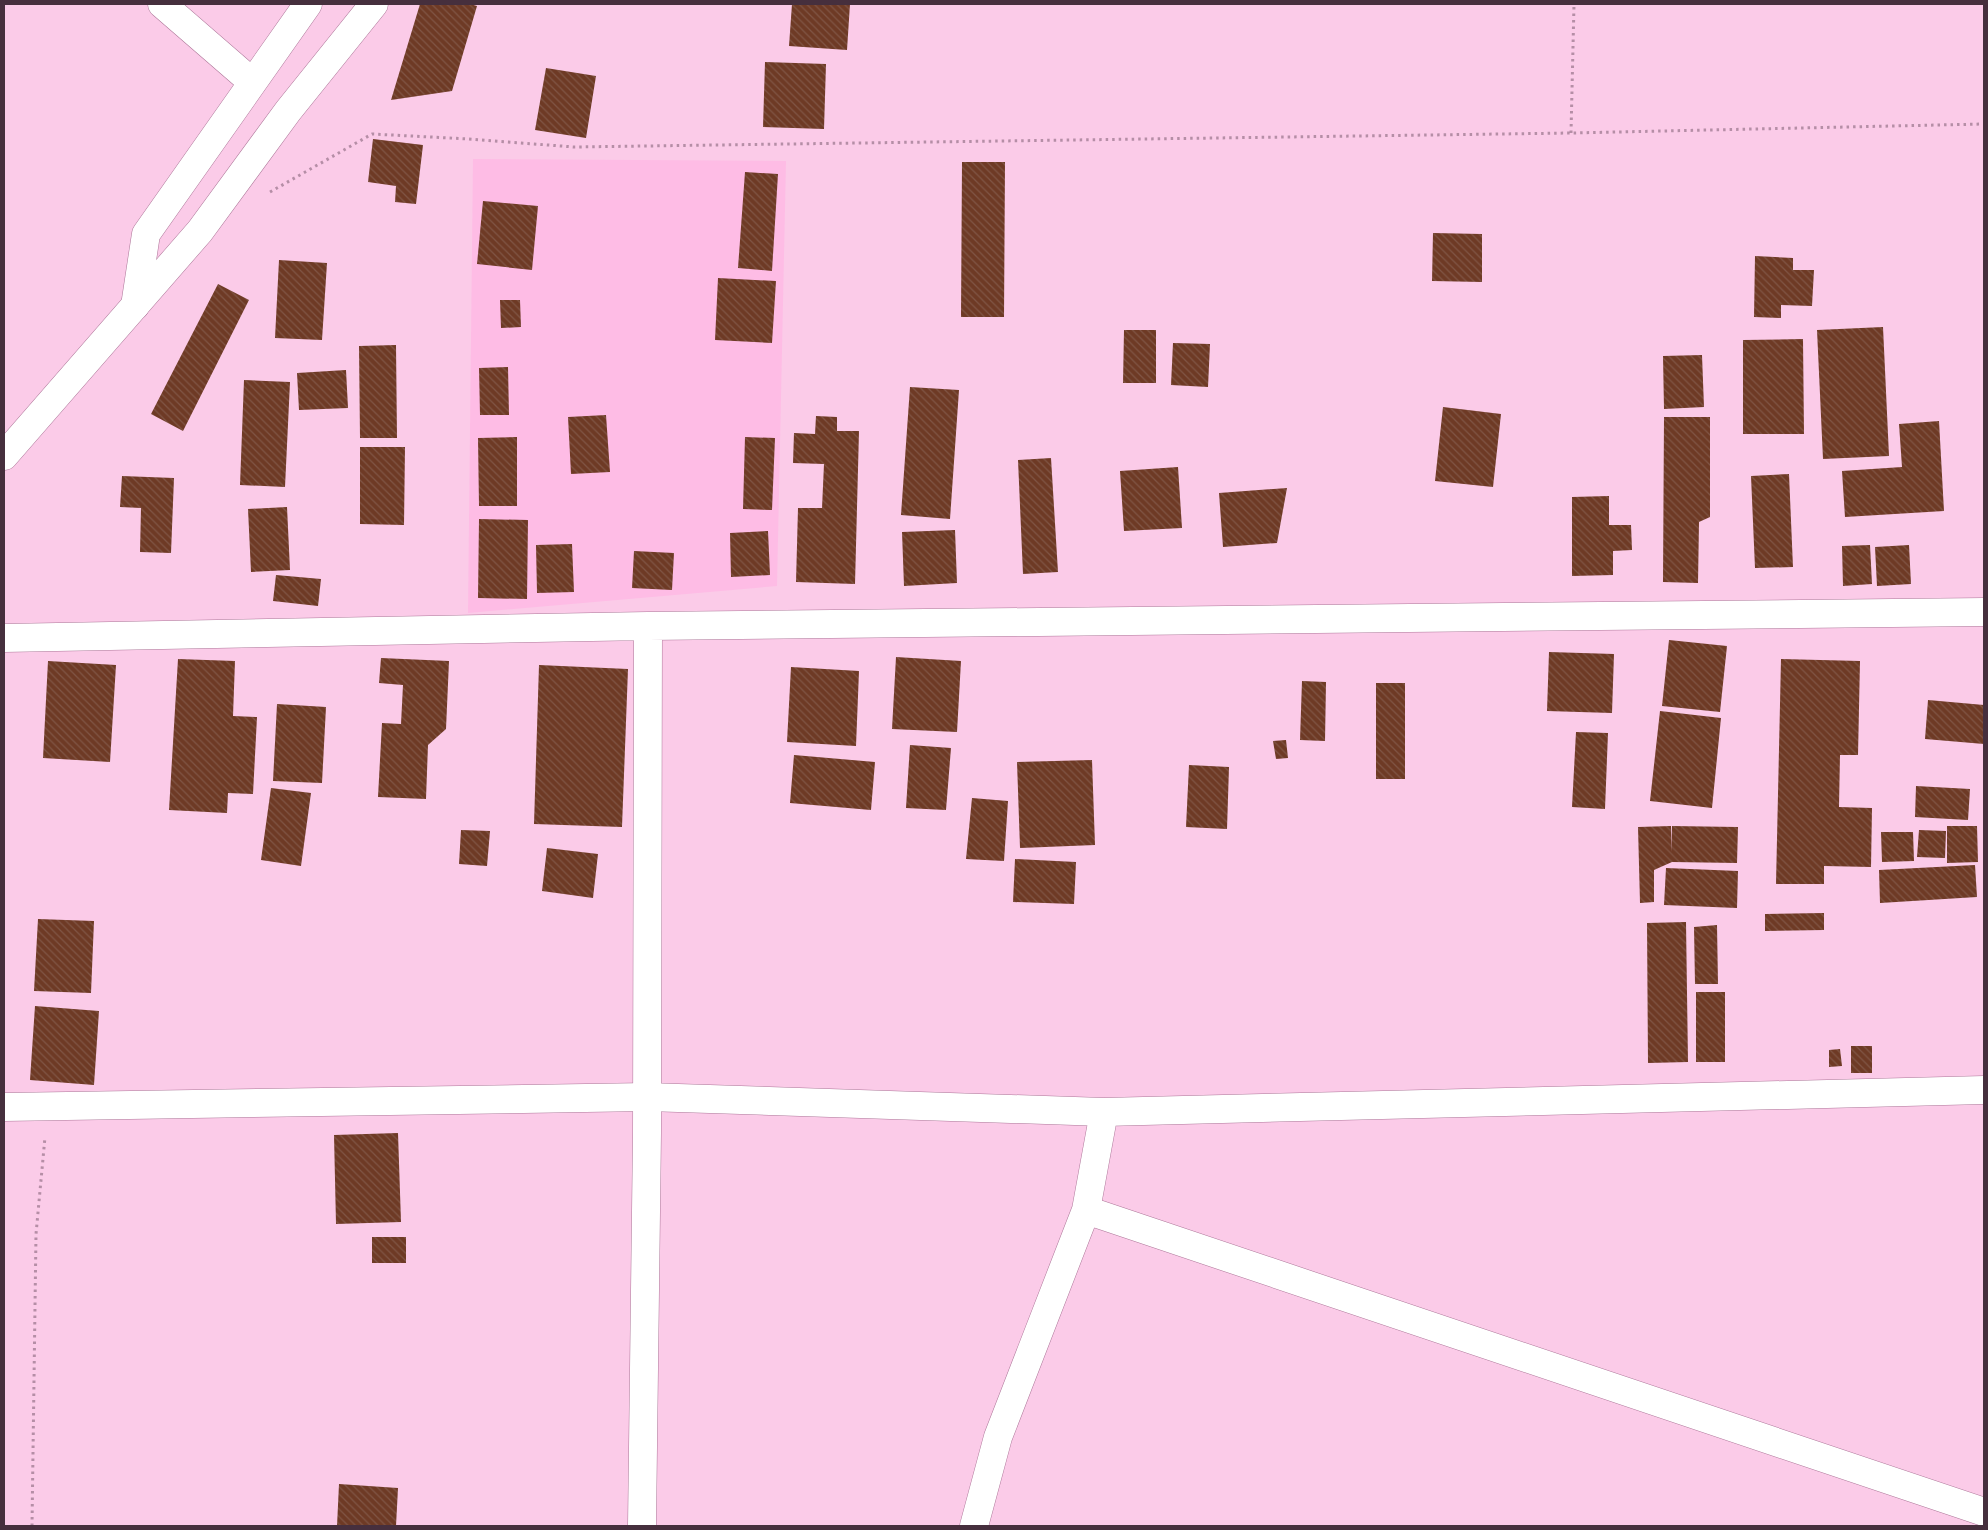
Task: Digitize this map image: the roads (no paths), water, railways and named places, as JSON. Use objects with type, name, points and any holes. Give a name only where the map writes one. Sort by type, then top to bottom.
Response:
[{"type":"street","points":[[162,4],[252,82]]},
{"type":"street","points":[[135,306],[146,234],[308,4]]},
{"type":"street","points":[[4,456],[200,231],[288,111],[374,4]]},
{"type":"street","points":[[4,638],[648,626],[1984,612]]},
{"type":"street","points":[[642,1526],[647,1096],[648,626]]},
{"type":"street","points":[[4,1107],[647,1096],[1104,1112],[1984,1090]]},
{"type":"street","points":[[974,1526],[998,1437],[1086,1210],[1104,1112]]},
{"type":"street","points":[[1086,1210],[1984,1512]]}]
